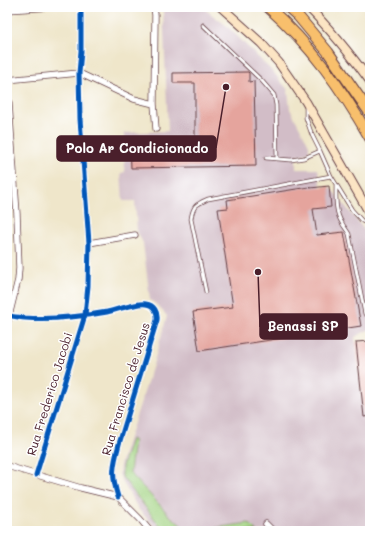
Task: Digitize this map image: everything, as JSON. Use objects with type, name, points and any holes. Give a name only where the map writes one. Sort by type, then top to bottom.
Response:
[{"type":"highway","points":[[268,7],[280,17],[324,66],[370,138]]},
{"type":"highway","points":[[288,7],[298,16],[328,52],[370,112]]},
{"type":"main road","points":[[220,7],[261,43],[279,62],[306,102],[370,214]]},
{"type":"main road","points":[[308,7],[326,25],[370,81]]},
{"type":"street","points":[[7,10],[53,7]]},
{"type":"street","name":"Rua Frederico Jacobi","points":[[36,475],[85,315],[88,286],[89,243],[80,119],[80,7]]},
{"type":"street","points":[[154,7],[154,104],[156,129]]},
{"type":"street","points":[[7,80],[79,73],[134,98],[154,104]]},
{"type":"street","points":[[7,88],[19,251],[18,280],[7,324]]},
{"type":"street","points":[[89,243],[135,235]]},
{"type":"street","name":"Rua Francisco de Jesus","points":[[85,315],[108,312],[140,304],[152,306],[158,314],[114,464],[113,477],[118,497]]},
{"type":"street","points":[[8,316],[51,319],[71,318],[85,315]]},
{"type":"street","points":[[7,466],[87,490],[118,497],[150,531]]},
{"type":"street","points":[[266,524],[273,531]]},
{"type":"lane","points":[[203,25],[262,81],[274,95],[276,105],[277,159]]},
{"type":"lane","points":[[306,102],[306,118],[312,136],[330,176],[352,210],[362,221],[370,225]]},
{"type":"lane","points":[[266,158],[291,160],[304,158],[320,151]]},
{"type":"lane","points":[[206,292],[191,219],[192,210],[196,204],[208,199],[330,176]]},
{"type":"lane","points":[[336,185],[338,215],[349,234],[366,314]]},
{"type":"shaded area","points":[[163,7],[202,7],[227,26],[274,73],[288,90],[290,109],[309,145],[309,151],[305,154],[296,156],[296,169],[318,169],[321,187],[329,186],[370,237],[370,329],[355,337],[365,431],[370,430],[370,531],[159,531],[139,510],[119,474],[120,465],[153,365],[167,316],[150,300],[143,243],[137,231],[135,201],[123,201],[121,173],[125,172],[124,133],[168,131]]},
{"type":"green space","points":[[131,439],[134,441],[130,473],[170,516],[188,531],[164,531],[122,477],[122,466]]},
{"type":"green space","points":[[249,523],[257,531],[192,531]]},
{"type":"building","points":[[248,72],[249,82],[254,81],[256,166],[131,168],[130,140],[195,138],[195,83],[173,83],[173,73]]},
{"type":"building","points":[[329,186],[331,207],[313,209],[317,235],[344,232],[361,326],[199,351],[193,312],[233,307],[218,209],[228,208],[227,200],[309,187]]},
{"type":"building","points":[[370,341],[370,416],[364,417],[356,342]]},
{"type":"cycle path","points":[[36,475],[85,315],[88,286],[89,243],[80,119],[79,73],[81,51],[81,7]]},
{"type":"cycle path","points":[[7,315],[14,317],[46,319],[66,318],[107,312],[143,304],[149,305],[155,309],[157,320],[115,458],[114,483],[118,497]]},
{"type":"place","name":"Polo Ar Condicionado","points":[[226,87]]},
{"type":"place","name":"Benassi SP","points":[[258,272]]}]
